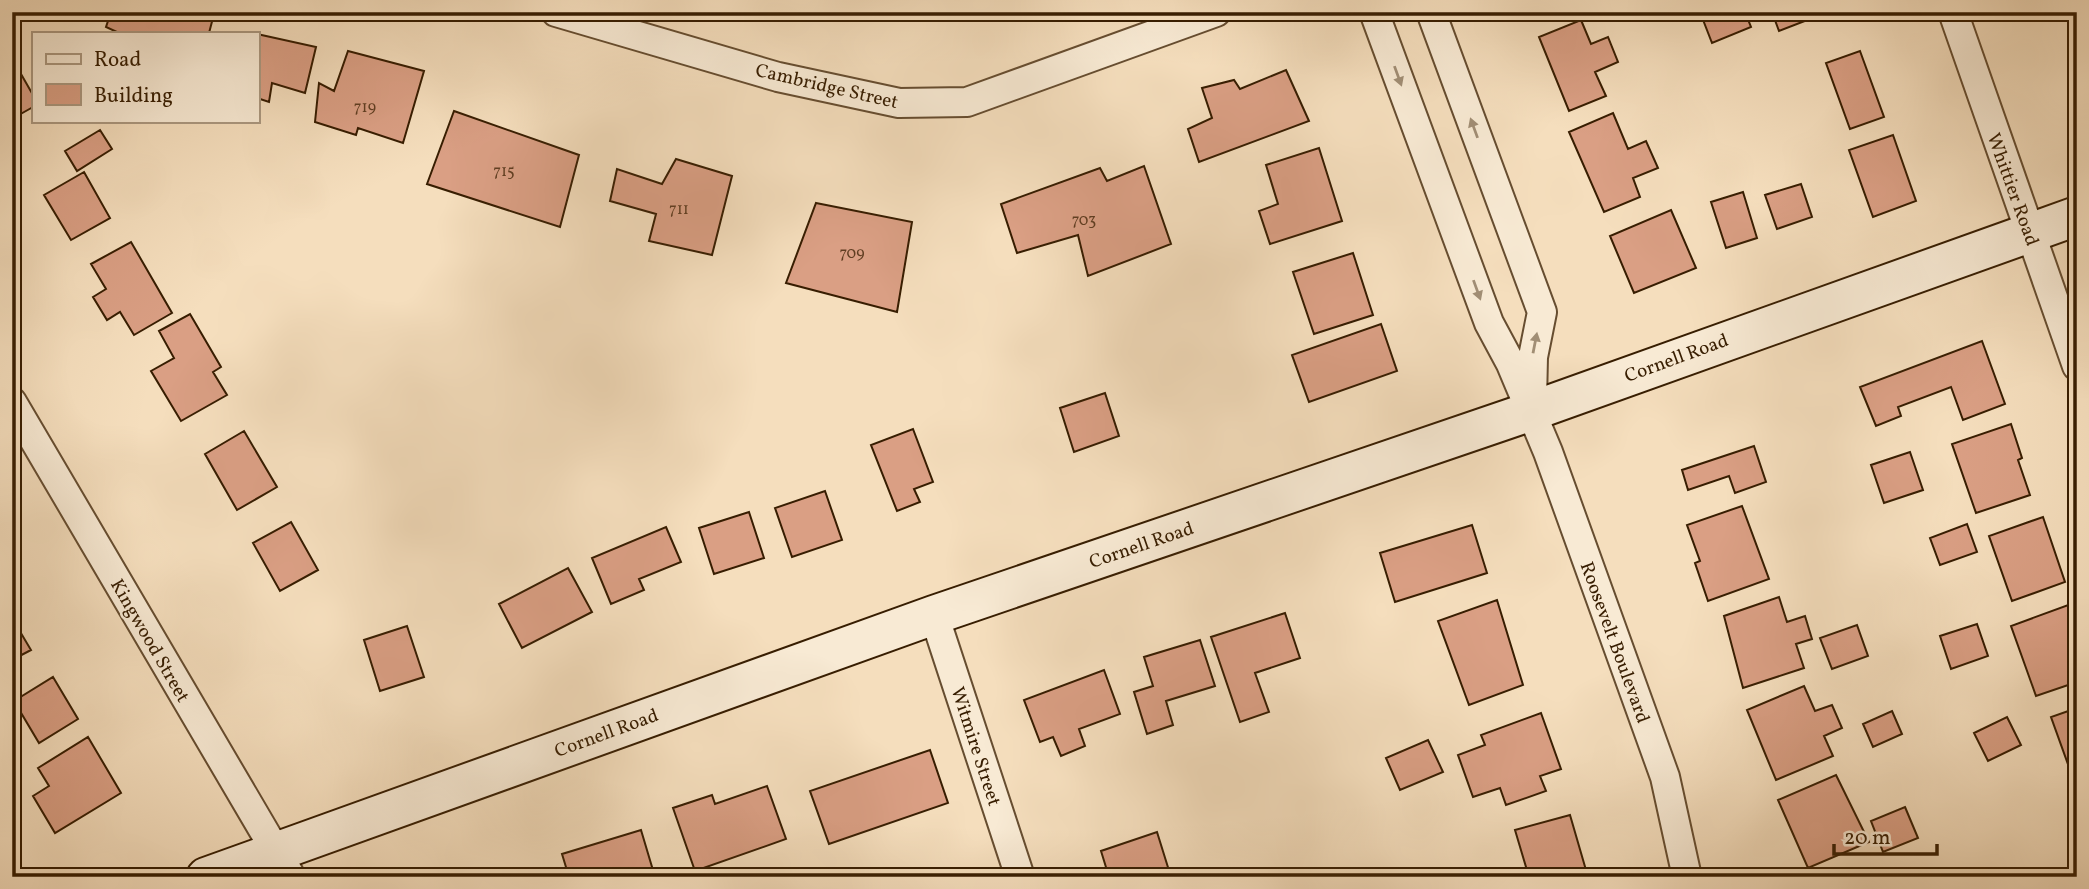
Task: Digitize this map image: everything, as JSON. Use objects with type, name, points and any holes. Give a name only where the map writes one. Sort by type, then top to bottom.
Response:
[{"type":"street","name":"Cambridge Street","points":[[556,12],[778,77],[899,103],[967,102],[1216,12]]},
{"type":"street","name":"Roosevelt Boulevard","points":[[1374,12],[1489,323],[1532,411],[1665,777],[1687,877]]},
{"type":"street","name":"Roosevelt Boulevard","points":[[1431,12],[1542,312],[1533,356],[1532,411]]},
{"type":"street","name":"Whittier Road","points":[[1953,12],[2077,366]]},
{"type":"street","name":"Cornell Road","points":[[206,877],[283,864],[934,615],[1532,411],[2077,216]]},
{"type":"street","name":"Kingwood Street","points":[[12,402],[283,864]]},
{"type":"street","name":"Witmire Street","points":[[934,615],[1020,877]]},
{"type":"building","points":[[111,12],[214,14],[209,32],[117,32],[106,27]]},
{"type":"building","points":[[1700,12],[1745,12],[1751,27],[1712,43]]},
{"type":"building","points":[[1772,12],[1828,12],[1779,31]]},
{"type":"building","points":[[1581,20],[1591,44],[1608,37],[1618,62],[1595,72],[1606,96],[1569,111],[1539,37]]},
{"type":"building","points":[[259,34],[316,47],[305,93],[272,83],[269,102],[259,99]]},
{"type":"building","points":[[348,51],[424,71],[403,143],[358,128],[356,135],[315,122],[319,83],[334,91]]},
{"type":"building","points":[[1860,51],[1884,117],[1850,129],[1826,63]]},
{"type":"building","points":[[17,67],[32,93],[32,108],[17,116],[12,108],[12,70]]},
{"type":"building","points":[[1286,70],[1309,121],[1199,162],[1188,129],[1212,118],[1202,88],[1234,80],[1240,89]]},
{"type":"building","points":[[454,111],[579,155],[560,227],[427,184]]},
{"type":"building","points":[[1613,113],[1628,149],[1646,141],[1658,168],[1633,178],[1640,197],[1604,212],[1569,132]]},
{"type":"building","points":[[100,130],[112,149],[77,171],[65,151]]},
{"type":"building","points":[[1893,135],[1916,201],[1873,217],[1849,150]]},
{"type":"building","points":[[1319,148],[1342,221],[1270,244],[1259,211],[1278,204],[1266,165]]},
{"type":"building","points":[[676,159],[732,176],[712,255],[649,241],[656,214],[610,201],[617,169],[662,184]]},
{"type":"building","points":[[1144,166],[1171,244],[1088,276],[1078,235],[1017,253],[1001,204],[1100,168],[1107,181]]},
{"type":"building","points":[[84,172],[110,218],[71,240],[44,195]]},
{"type":"building","points":[[1801,184],[1812,217],[1777,229],[1765,195]]},
{"type":"building","points":[[1743,192],[1757,238],[1726,248],[1711,202]]},
{"type":"building","points":[[816,203],[912,222],[897,312],[786,283]]},
{"type":"building","points":[[1671,210],[1696,268],[1634,293],[1610,236]]},
{"type":"building","points":[[131,242],[172,313],[134,335],[120,312],[107,320],[93,297],[106,289],[91,264]]},
{"type":"building","points":[[1353,253],[1373,315],[1314,334],[1293,272]]},
{"type":"building","points":[[190,314],[221,367],[213,372],[227,395],[181,421],[151,371],[174,358],[159,331]]},
{"type":"building","points":[[1381,324],[1397,371],[1309,402],[1292,355]]},
{"type":"building","points":[[1982,341],[2005,404],[1963,420],[1951,387],[1898,407],[1901,416],[1876,426],[1860,387]]},
{"type":"building","points":[[1105,393],[1119,436],[1074,452],[1060,408]]},
{"type":"building","points":[[2011,424],[2022,458],[2018,460],[2030,495],[1976,513],[1952,444]]},
{"type":"building","points":[[913,429],[933,482],[914,489],[920,502],[897,511],[871,445]]},
{"type":"building","points":[[244,431],[277,487],[237,510],[205,454]]},
{"type":"building","points":[[1754,446],[1766,482],[1735,493],[1729,476],[1688,490],[1682,470]]},
{"type":"building","points":[[1910,452],[1923,490],[1884,503],[1871,465]]},
{"type":"building","points":[[825,491],[842,540],[792,557],[775,508]]},
{"type":"building","points":[[1742,506],[1769,579],[1708,601],[1695,563],[1700,561],[1687,525]]},
{"type":"building","points":[[749,512],[764,558],[714,574],[699,528]]},
{"type":"building","points":[[2043,517],[2065,582],[2012,601],[1989,536]]},
{"type":"building","points":[[291,522],[318,570],[280,591],[253,543]]},
{"type":"building","points":[[1967,524],[1977,552],[1940,565],[1930,538]]},
{"type":"building","points":[[1472,525],[1487,573],[1395,602],[1380,553]]},
{"type":"building","points":[[666,527],[681,562],[639,579],[644,590],[611,604],[592,558]]},
{"type":"building","points":[[568,568],[592,612],[522,648],[499,604]]},
{"type":"building","points":[[1779,597],[1787,622],[1805,616],[1812,639],[1796,644],[1804,668],[1743,688],[1724,616]]},
{"type":"building","points":[[1497,600],[1523,685],[1469,705],[1438,621]]},
{"type":"building","points":[[2071,604],[2077,620],[2077,682],[2036,696],[2011,626]]},
{"type":"building","points":[[1285,613],[1300,658],[1255,673],[1269,712],[1240,722],[1211,637]]},
{"type":"building","points":[[12,618],[31,650],[12,660]]},
{"type":"building","points":[[1977,624],[1988,656],[1951,669],[1940,636]]},
{"type":"building","points":[[1857,625],[1868,656],[1832,669],[1820,638]]},
{"type":"building","points":[[407,626],[424,677],[380,691],[364,640]]},
{"type":"building","points":[[1200,640],[1215,686],[1166,701],[1173,725],[1147,734],[1134,692],[1153,686],[1144,657]]},
{"type":"building","points":[[1104,670],[1120,714],[1079,729],[1085,746],[1061,756],[1053,737],[1040,742],[1024,700]]},
{"type":"building","points":[[53,677],[78,719],[39,743],[14,701]]},
{"type":"building","points":[[1804,686],[1815,711],[1832,705],[1842,728],[1824,736],[1833,756],[1776,780],[1747,710]]},
{"type":"building","points":[[2077,708],[2077,780],[2074,781],[2051,717]]},
{"type":"building","points":[[1892,711],[1902,734],[1873,747],[1863,724]]},
{"type":"building","points":[[1541,713],[1561,769],[1540,776],[1546,791],[1506,805],[1500,788],[1473,797],[1458,755],[1485,745],[1481,735]]},
{"type":"building","points":[[2007,717],[2021,745],[1988,761],[1974,733]]},
{"type":"building","points":[[88,737],[121,793],[55,833],[33,796],[49,786],[38,768]]},
{"type":"building","points":[[1428,740],[1443,772],[1400,790],[1386,758]]},
{"type":"building","points":[[930,750],[948,803],[829,844],[810,791]]},
{"type":"building","points":[[1836,775],[1869,842],[1808,868],[1778,800]]},
{"type":"building","points":[[767,786],[786,839],[695,871],[673,808],[712,795],[715,804]]},
{"type":"building","points":[[1905,807],[1918,838],[1883,852],[1871,821]]},
{"type":"building","points":[[1570,815],[1588,877],[1529,877],[1515,830]]},
{"type":"building","points":[[641,830],[655,877],[569,877],[562,854]]},
{"type":"building","points":[[1157,832],[1171,877],[1109,877],[1101,851]]},
{"type":"building","points":[[1859,869],[1862,877],[1837,877]]}]
